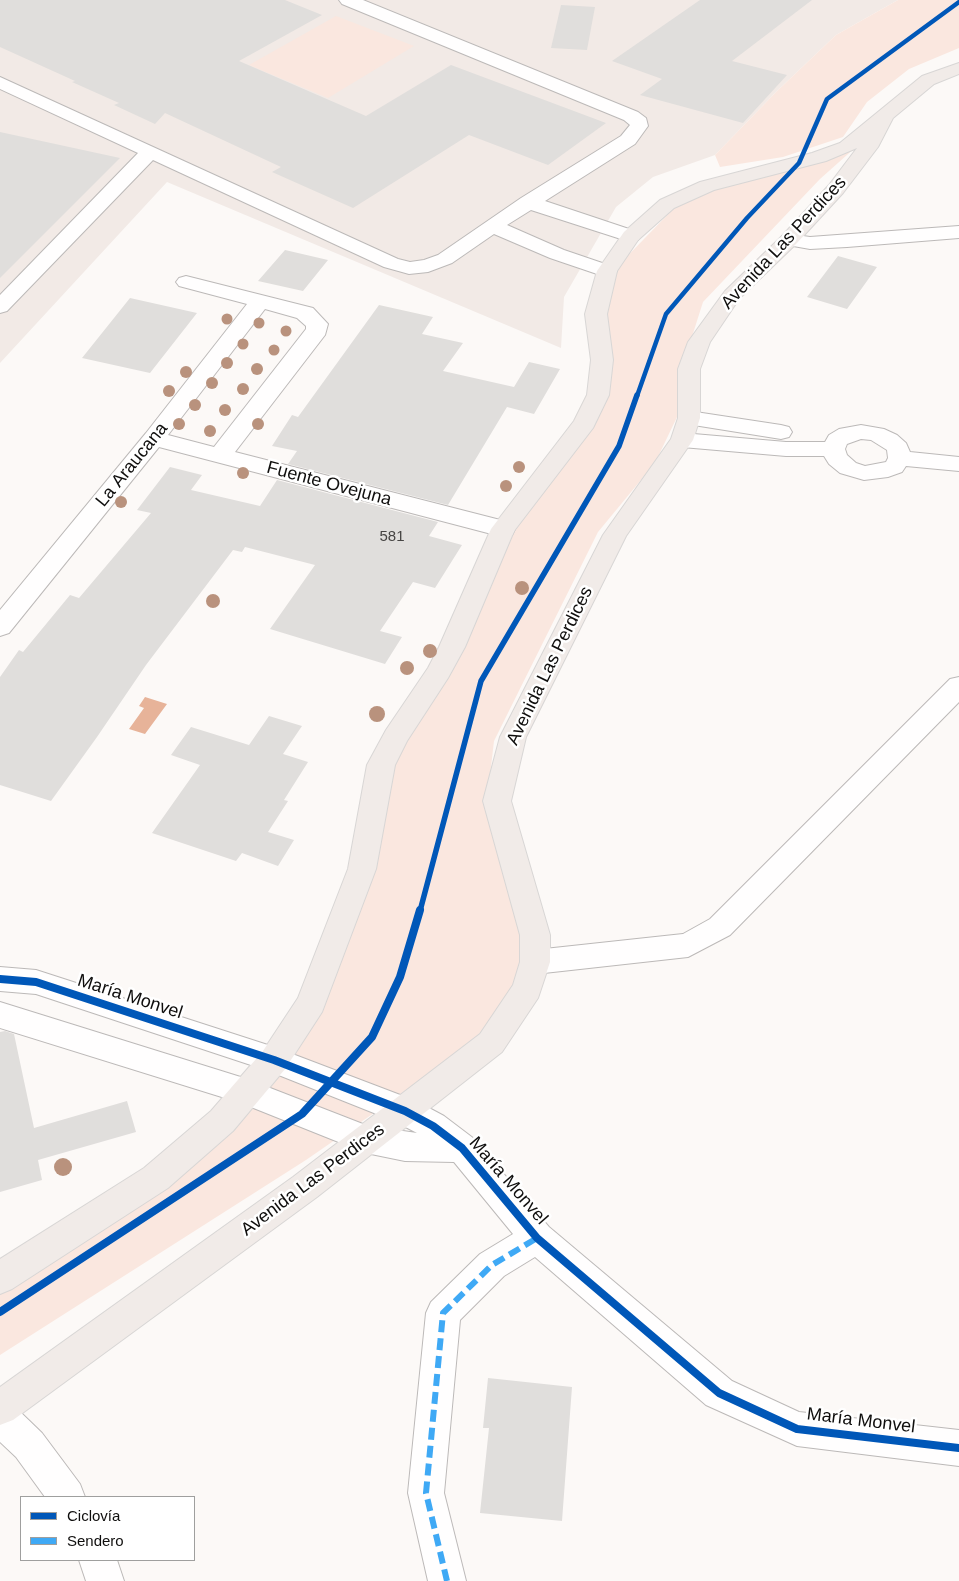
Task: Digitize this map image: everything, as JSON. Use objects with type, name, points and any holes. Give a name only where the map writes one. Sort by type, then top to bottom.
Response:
[{"type":"main road","name":"Avenida Las Perdices","points":[[0,1408],[305,1188],[366,1139],[405,1112],[491,1043],[528,989],[535,962],[535,935],[497,801],[513,737],[615,534],[686,429],[689,369],[699,342],[732,296],[789,240],[836,189],[868,147],[886,116],[928,80],[959,68]]},
{"type":"main road","points":[[0,1278],[156,1178],[222,1121],[274,1060],[311,1003],[347,913],[362,869],[381,765],[395,737],[439,672],[452,647],[503,529],[585,422],[598,395],[602,360],[596,314],[607,271],[631,236],[667,204],[707,186],[799,163],[847,147],[886,116]]},
{"type":"main road","points":[[799,163],[817,165],[836,189]]},
{"type":"street","points":[[0,82],[401,266],[418,267],[437,263],[528,202],[628,140],[635,133],[639,122],[631,116],[357,1]]},
{"type":"street","points":[[0,307],[150,152]]},
{"type":"street","points":[[528,202],[631,236]]},
{"type":"street","points":[[492,226],[557,254],[607,271]]},
{"type":"street","points":[[789,240],[810,243],[959,232]]},
{"type":"street","points":[[186,282],[305,313],[312,317],[317,324],[317,330],[220,455]]},
{"type":"street","name":"La Araucana","points":[[0,627],[154,438],[260,301]]},
{"type":"street","points":[[686,429],[786,449],[835,445],[854,433],[876,434],[889,440],[898,448],[900,458],[894,467],[880,472],[864,473],[848,468],[837,460],[835,445]]},
{"type":"street","name":"Fuente Ovejuna","points":[[154,438],[503,529]]},
{"type":"street","points":[[900,458],[959,464]]},
{"type":"street","points":[[535,962],[688,945],[720,927],[959,686]]},
{"type":"street","name":"María Monvel","points":[[0,979],[36,982],[274,1060],[405,1112],[433,1126],[462,1148],[537,1238],[719,1394],[797,1430],[959,1448]]},
{"type":"street","name":"María Monvel","points":[[0,1015],[247,1092],[366,1139],[405,1148],[462,1148]]},
{"type":"street","points":[[447,1581],[426,1492],[444,1313],[492,1265],[537,1238]]},
{"type":"street","points":[[0,1417],[29,1445],[59,1483],[66,1496]]},
{"type":"street","points":[[98,1561],[105,1581]]},
{"type":"shaded area","points":[[0,0],[898,0],[836,35],[776,92],[715,155],[653,177],[616,207],[564,297],[561,348],[167,182],[0,363]]},
{"type":"shaded area","points":[[898,0],[959,0],[959,48],[909,69],[867,102],[843,137],[783,157],[720,167],[715,155],[776,92],[836,35]]},
{"type":"shaded area","points":[[336,16],[414,46],[328,98],[249,65]]},
{"type":"shaded area","points":[[875,130],[820,179],[703,302],[682,368],[678,415],[655,463],[598,532],[494,741],[487,801],[525,936],[517,987],[484,1037],[306,1160],[0,1355],[0,1294],[293,1048],[389,755],[516,509],[590,424],[600,314],[608,276],[678,204],[734,181],[793,169]]},
{"type":"shaded area","points":[[145,697],[167,704],[145,734],[129,729],[144,708],[139,706]]},
{"type":"building","points":[[0,0],[285,0],[322,15],[239,61],[366,116],[451,65],[606,123],[548,165],[469,135],[353,208],[272,172],[281,167],[165,113],[155,124],[114,105],[119,103],[72,82],[75,81],[0,47]]},
{"type":"building","points":[[700,0],[812,0],[732,61],[787,75],[743,123],[640,95],[662,79],[612,61]]},
{"type":"building","points":[[561,5],[595,7],[587,50],[551,48]]},
{"type":"building","points":[[0,132],[120,158],[0,278]]},
{"type":"building","points":[[285,250],[328,260],[303,291],[258,281]]},
{"type":"building","points":[[838,256],[877,267],[847,309],[807,297]]},
{"type":"building","points":[[130,298],[197,313],[150,373],[82,358]]},
{"type":"building","points":[[379,305],[433,317],[422,334],[463,343],[443,371],[514,387],[529,362],[560,369],[534,414],[507,407],[448,505],[288,464],[297,451],[272,446],[292,415],[298,417]]},
{"type":"building","points":[[170,467],[202,475],[191,490],[260,506],[277,480],[438,522],[429,536],[462,545],[435,588],[413,582],[380,631],[402,637],[385,664],[270,629],[315,565],[245,547],[242,552],[233,550],[146,665],[51,801],[0,785],[0,677],[19,650],[23,652],[70,595],[79,598],[151,513],[137,510]]},
{"type":"building","points":[[269,716],[302,726],[283,754],[308,762],[284,800],[288,801],[268,832],[294,840],[278,866],[242,853],[236,861],[152,833],[200,765],[171,755],[191,727],[249,745]]},
{"type":"building","points":[[5,1031],[14,1034],[34,1128],[127,1101],[136,1132],[38,1160],[42,1180],[0,1192],[0,1032]]},
{"type":"building","points":[[488,1378],[572,1387],[562,1521],[480,1513],[489,1428],[483,1428]]},
{"type":"marked path","points":[[447,1581],[426,1493],[443,1313],[492,1265],[537,1238]]},
{"type":"cycle path","points":[[0,1312],[302,1114],[372,1037],[400,977],[427,888],[481,681],[619,446],[666,314],[747,218],[799,163],[827,99],[959,2]]},
{"type":"cycle path","points":[[0,979],[36,982],[274,1060],[405,1111],[433,1126],[462,1148],[537,1238],[719,1393],[797,1429],[959,1448]]}]
